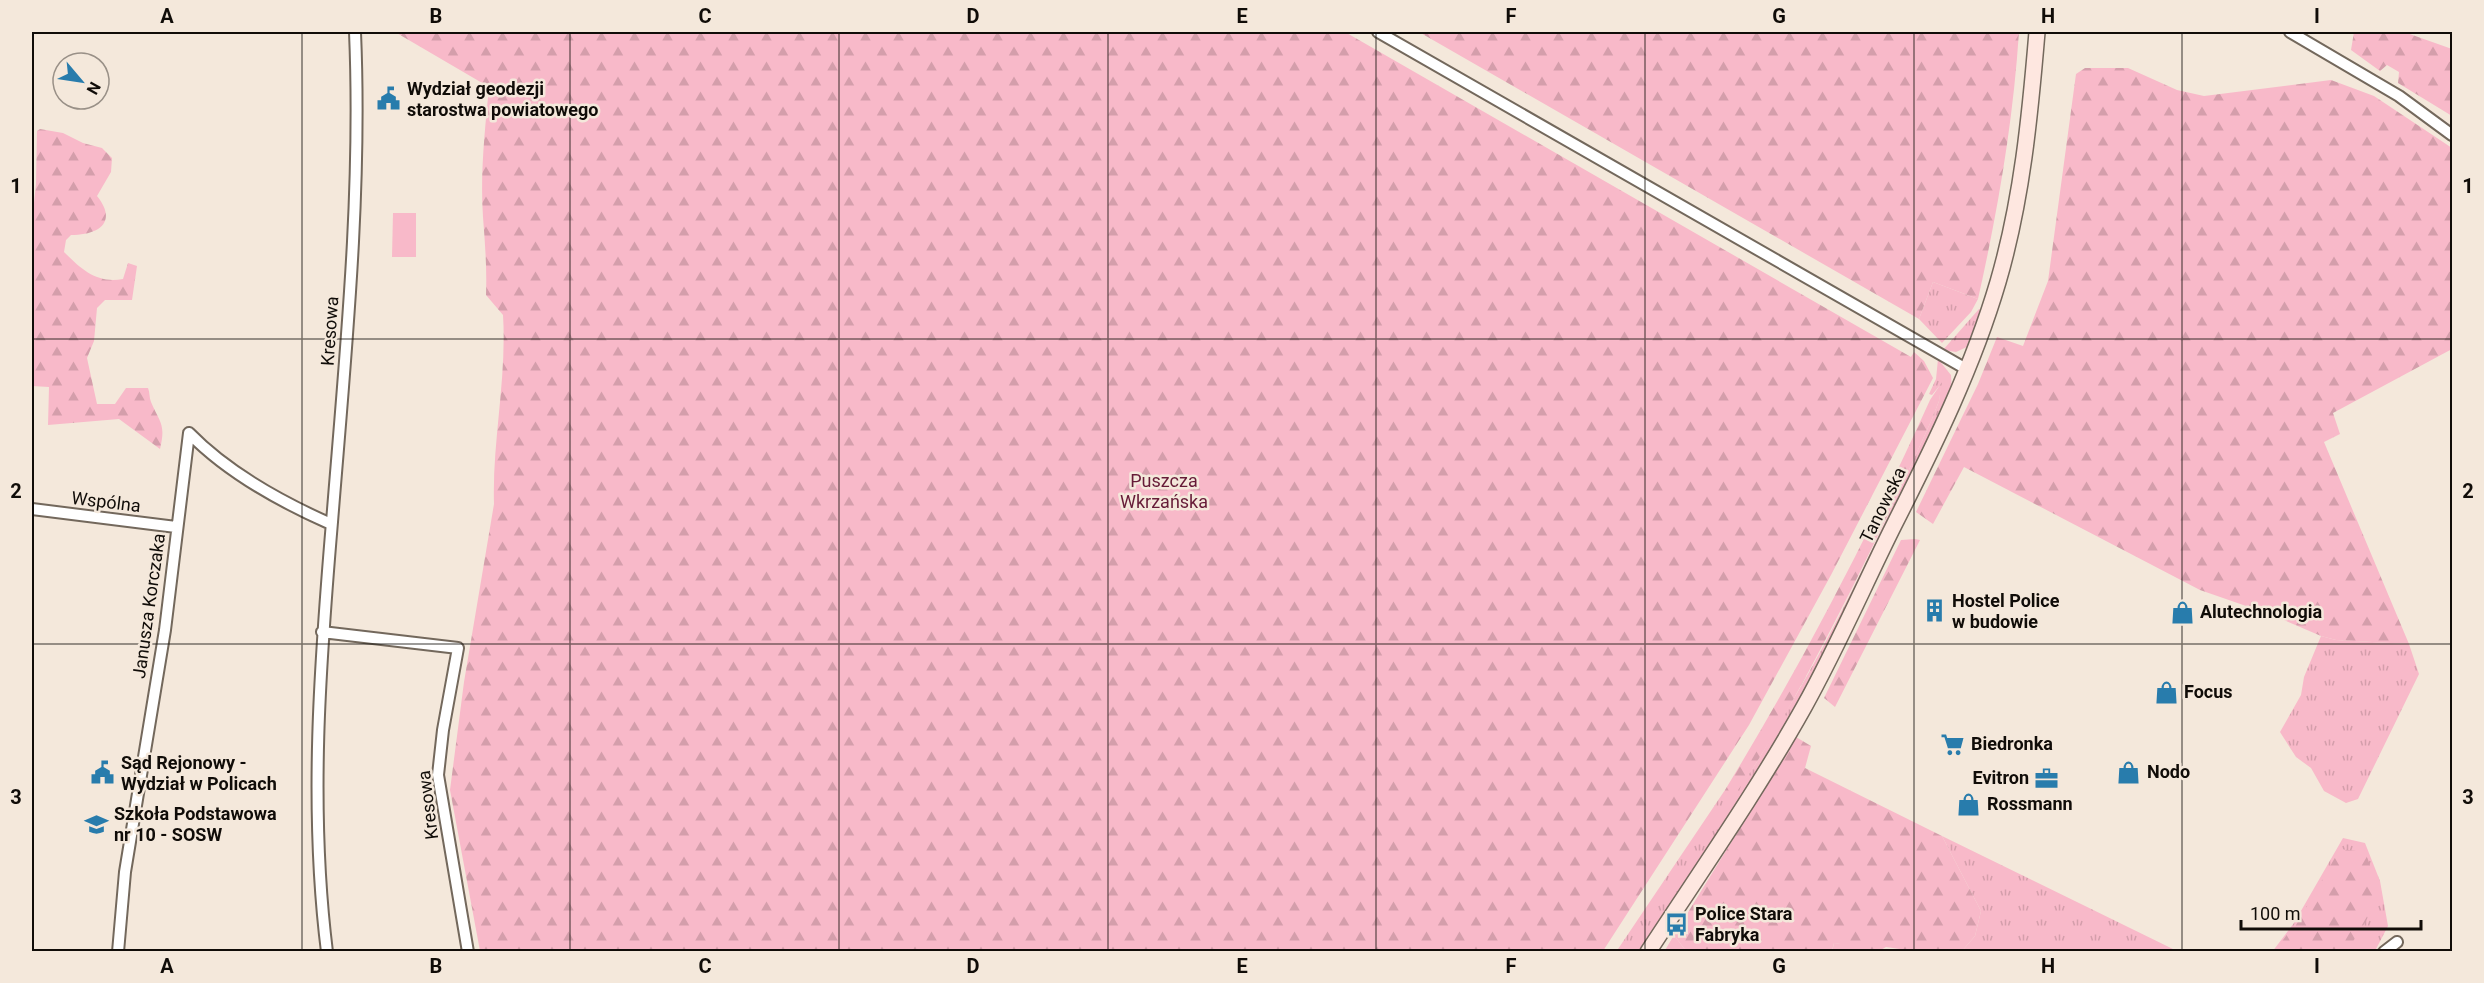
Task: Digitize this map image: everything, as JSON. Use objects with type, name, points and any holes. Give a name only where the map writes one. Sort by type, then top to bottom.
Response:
[{"type":"main road","name":"Tanowska","points":[[1648,951],[1766,773],[1804,707],[1911,492],[1968,370],[1995,291],[2016,211],[2030,114],[2037,32]]},
{"type":"street","name":"Kresowa","points":[[327,951],[320,886],[318,796],[322,632],[358,143],[355,32]]},
{"type":"street","points":[[1378,32],[1968,370]]},
{"type":"street","points":[[2290,32],[2399,96],[2452,135]]},
{"type":"street","name":"Janusza Korczaka","points":[[118,951],[125,872],[166,622],[189,432],[234,470],[282,499],[331,524]]},
{"type":"street","name":"Wspólna","points":[[32,509],[176,527]]},
{"type":"street","name":"Kresowa","points":[[322,632],[458,648],[443,730],[438,775],[468,951]]},
{"type":"street","points":[[2384,951],[2397,942]]},
{"type":"green space","name":"Puszcza Wkrzańska","points":[[395,32],[1345,32],[1911,357],[1914,352],[1924,361],[1933,378],[1831,575],[1749,725],[1603,951],[480,951],[450,790],[464,682],[494,504],[495,457],[503,363],[503,315],[486,295],[482,184],[489,87]]},
{"type":"green space","points":[[1419,32],[2019,32],[2004,166],[1978,299],[1933,282],[1919,319]]},
{"type":"green space","points":[[2354,32],[2404,32],[2452,49],[2452,116],[2398,83],[2399,72],[2387,65],[2380,71],[2351,50]]},
{"type":"green space","points":[[2085,68],[2128,68],[2177,90],[2204,96],[2331,80],[2374,96],[2452,148],[2452,349],[2333,413],[2340,434],[2324,442],[2409,644],[2336,640],[2200,590],[1964,467],[1933,524],[1916,512],[1978,384],[1997,337],[2023,346],[2048,281],[2076,74]]},
{"type":"green space","points":[[40,129],[63,133],[83,143],[102,148],[112,158],[111,172],[97,196],[106,213],[105,220],[97,230],[71,235],[66,240],[64,252],[90,274],[105,279],[123,279],[128,263],[137,266],[132,300],[105,300],[97,308],[94,341],[87,358],[97,404],[115,404],[126,388],[148,388],[162,429],[160,449],[119,419],[48,425],[49,387],[32,386],[32,222],[36,184],[37,131]]},
{"type":"green space","points":[[393,213],[416,213],[416,257],[392,257]]},
{"type":"green space","points":[[1933,282],[1978,299],[1971,312],[1942,343],[1919,319]]},
{"type":"green space","points":[[1979,309],[1984,311],[1969,346],[1956,352],[1943,350]]},
{"type":"green space","points":[[1938,359],[1951,375],[1952,391],[1792,719],[1641,951],[1616,952],[1725,790],[1725,798],[1742,783],[1755,764],[1821,651],[1932,419],[1939,401],[1941,384],[1932,395],[1929,394],[1936,379]]},
{"type":"green space","points":[[1942,382],[1939,401],[1932,419],[1842,607],[1773,736],[1730,801],[1725,798],[1725,790],[1834,598],[1930,400]]},
{"type":"green space","points":[[1901,540],[1920,540],[1835,707],[1824,698]]},
{"type":"green space","points":[[2321,636],[2336,640],[2409,644],[2419,674],[2358,799],[2346,803],[2324,791],[2311,768],[2296,757],[2280,732],[2301,695],[2304,677]]},
{"type":"green space","points":[[1796,737],[1811,746],[1805,768],[1942,836],[1981,911],[1975,936],[1962,951],[1920,952],[1886,947],[1868,951],[1834,943],[1832,951],[1686,951],[1674,935]]},
{"type":"green space","points":[[1942,836],[2177,951],[1962,951],[1975,936],[1981,911]]},
{"type":"green space","points":[[2343,838],[2365,843],[2380,881],[2388,926],[2375,951],[2272,952],[2294,923]]},
{"type":"green space","points":[[2340,849],[2365,852],[2372,871],[2374,889],[2372,908],[2349,951],[2275,951],[2303,913]]},
{"type":"green space","points":[[1674,935],[1686,951],[1664,952]]},
{"type":"green space","points":[[1834,943],[1853,945],[1865,951],[1832,952]]},
{"type":"place","name":"Wydział geodezji starostwa powiatowego","points":[[389,99]]},
{"type":"place","name":"Hostel Police w budowie","points":[[1934,611]]},
{"type":"place","name":"Alutechnologia","points":[[2182,612]]},
{"type":"place","name":"Focus","points":[[2166,692]]},
{"type":"place","name":"Biedronka","points":[[1953,744]]},
{"type":"place","name":"Nodo","points":[[2129,772]]},
{"type":"place","name":"Sąd Rejonowy - Wydział w Policach","points":[[103,773]]},
{"type":"place","name":"Evitron","points":[[2047,778]]},
{"type":"place","name":"Rossmann","points":[[1969,804]]},
{"type":"place","name":"Szkoła Podstawowa nr 10 - SOSW","points":[[96,824]]},
{"type":"place","name":"Police Stara Fabryka","points":[[1677,924]]}]
